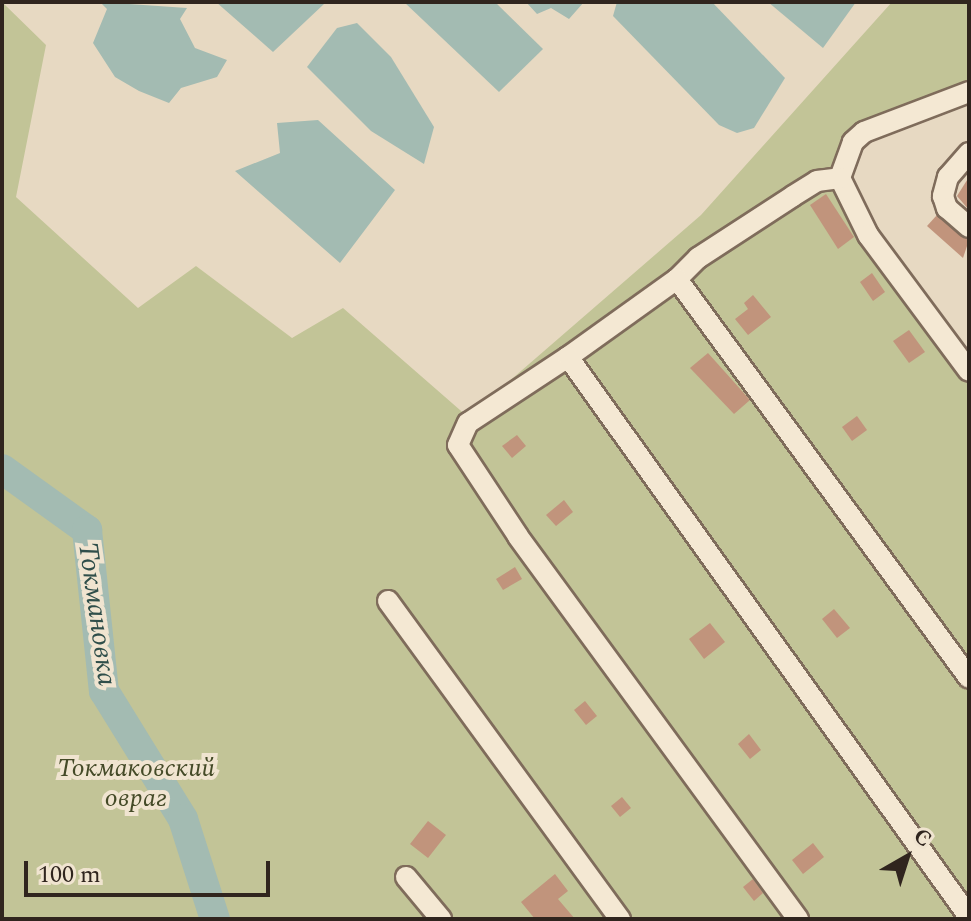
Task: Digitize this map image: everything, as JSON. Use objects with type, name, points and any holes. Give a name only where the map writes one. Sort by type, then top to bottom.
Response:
[{"type":"lane","points":[[969,92],[864,132],[853,142],[840,178],[868,235],[969,371]]},
{"type":"lane","points":[[969,153],[948,177],[943,196],[947,208],[969,227]]},
{"type":"lane","points":[[798,919],[518,536],[458,445],[468,423],[677,279],[698,258],[817,181],[840,178]]},
{"type":"lane","points":[[677,279],[969,678]]},
{"type":"lane","points":[[568,357],[969,917]]},
{"type":"lane","points":[[388,601],[620,919]]},
{"type":"lane","points":[[406,877],[441,919]]},
{"type":"green space","name":"Токмаковский овраг","points":[[2,2],[46,45],[16,197],[138,308],[196,266],[292,338],[343,308],[468,417],[701,215],[892,2],[969,2],[969,100],[845,151],[826,174],[969,379],[969,919],[2,919]]},
{"type":"shaded area","points":[[100,2],[187,8],[180,19],[195,48],[227,60],[217,77],[181,88],[169,103],[139,91],[115,77],[93,43],[107,9]]},
{"type":"shaded area","points":[[216,2],[322,2],[324,4],[273,52]]},
{"type":"shaded area","points":[[404,2],[495,2],[543,49],[499,92]]},
{"type":"shaded area","points":[[526,2],[584,2],[569,19],[551,8],[537,14]]},
{"type":"shaded area","points":[[617,2],[712,2],[785,78],[754,128],[737,133],[719,125],[613,16]]},
{"type":"shaded area","points":[[768,2],[856,2],[823,48]]},
{"type":"shaded area","points":[[357,23],[391,57],[434,127],[424,164],[371,131],[307,67],[337,28]]},
{"type":"shaded area","points":[[318,120],[395,190],[340,263],[235,171],[280,153],[277,123]]},
{"type":"building","points":[[969,177],[969,210],[957,196]]},
{"type":"building","points":[[826,194],[854,237],[838,249],[810,205]]},
{"type":"building","points":[[937,215],[969,240],[963,258],[927,226]]},
{"type":"building","points":[[872,273],[885,292],[873,301],[860,282]]},
{"type":"building","points":[[753,295],[771,317],[748,335],[735,319],[748,309],[744,303]]},
{"type":"building","points":[[909,330],[925,352],[909,363],[893,341]]},
{"type":"building","points":[[708,353],[750,400],[734,414],[690,368]]},
{"type":"building","points":[[857,416],[867,430],[852,441],[842,427]]},
{"type":"building","points":[[517,435],[526,446],[512,458],[502,446]]},
{"type":"building","points":[[564,500],[573,512],[556,526],[546,515]]},
{"type":"building","points":[[515,567],[522,579],[503,590],[496,579]]},
{"type":"building","points":[[834,609],[850,628],[837,638],[822,619]]},
{"type":"building","points":[[710,623],[725,642],[704,659],[689,639]]},
{"type":"building","points":[[585,701],[597,716],[586,725],[574,710]]},
{"type":"building","points":[[749,734],[761,750],[750,759],[738,744]]},
{"type":"building","points":[[622,797],[631,808],[620,817],[611,806]]},
{"type":"building","points":[[428,821],[446,835],[428,858],[410,844]]},
{"type":"building","points":[[813,843],[824,857],[803,874],[792,860]]},
{"type":"building","points":[[555,874],[568,891],[558,899],[575,919],[535,919],[521,902]]},
{"type":"building","points":[[753,879],[763,893],[754,901],[743,887]]},
{"type":"waterway","name":"Токмановка","points":[[2,469],[87,530],[104,691],[183,819],[215,919]]}]
